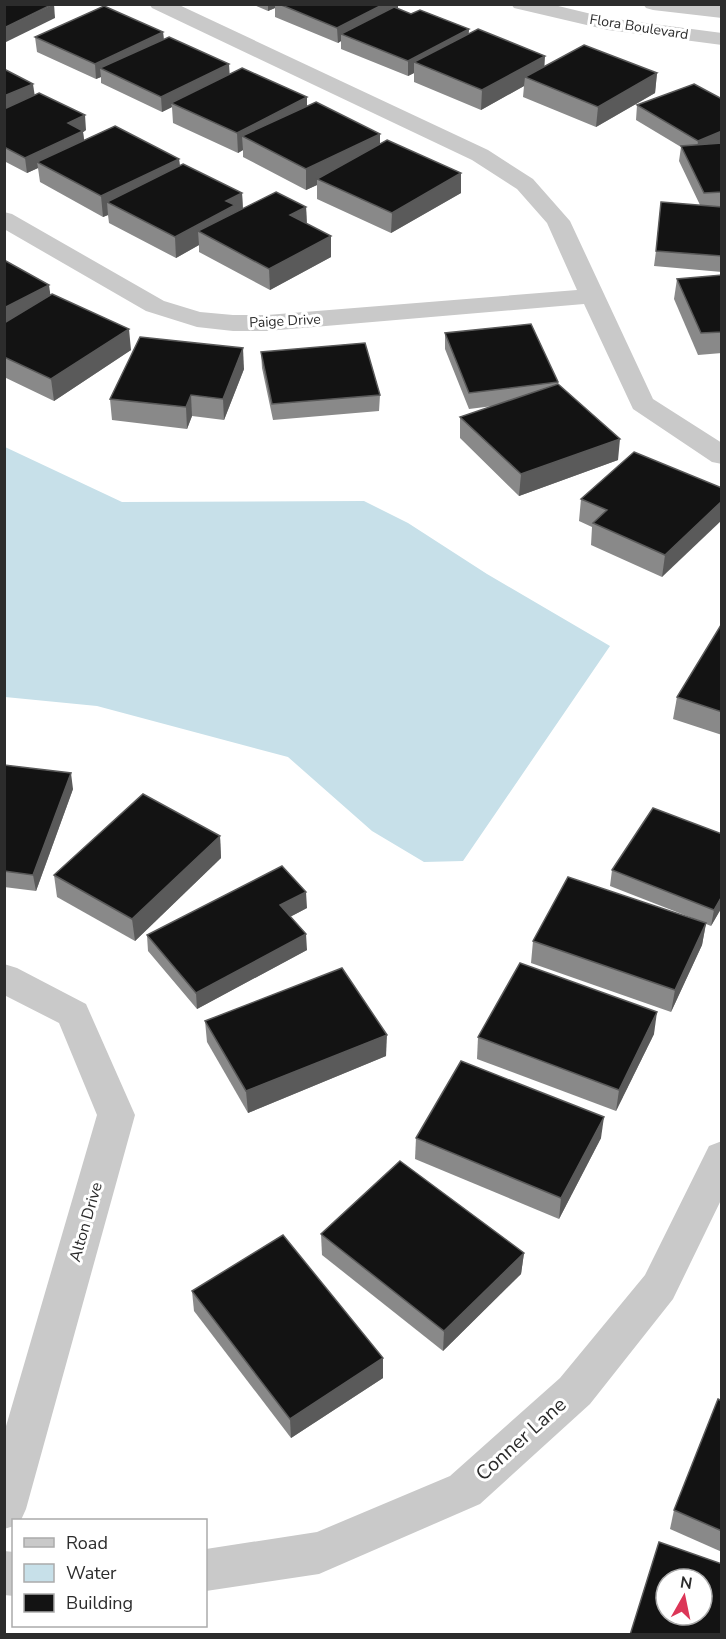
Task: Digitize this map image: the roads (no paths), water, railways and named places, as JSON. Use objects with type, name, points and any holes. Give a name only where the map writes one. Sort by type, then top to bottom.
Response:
[{"type":"street","points":[[159,4],[480,155],[525,184],[558,221],[642,403],[722,456]]},
{"type":"street","name":"Flora Boulevard","points":[[521,4],[608,24],[722,39]]},
{"type":"street","name":"Flora Boulevard","points":[[653,4],[722,12]]},
{"type":"street","name":"Paige Drive","points":[[4,219],[156,306],[197,319],[233,323],[267,323],[591,296]]},
{"type":"street","name":"Alton Drive","points":[[4,978],[73,1014],[116,1115],[4,1509]]},
{"type":"street","name":"Conner Lane","points":[[207,1569],[319,1553],[465,1490],[575,1391],[659,1287],[722,1157]]},
{"type":"water","points":[[5,447],[122,502],[364,501],[408,523],[487,574],[610,646],[463,861],[424,862],[372,831],[288,757],[97,706],[5,697]]}]
